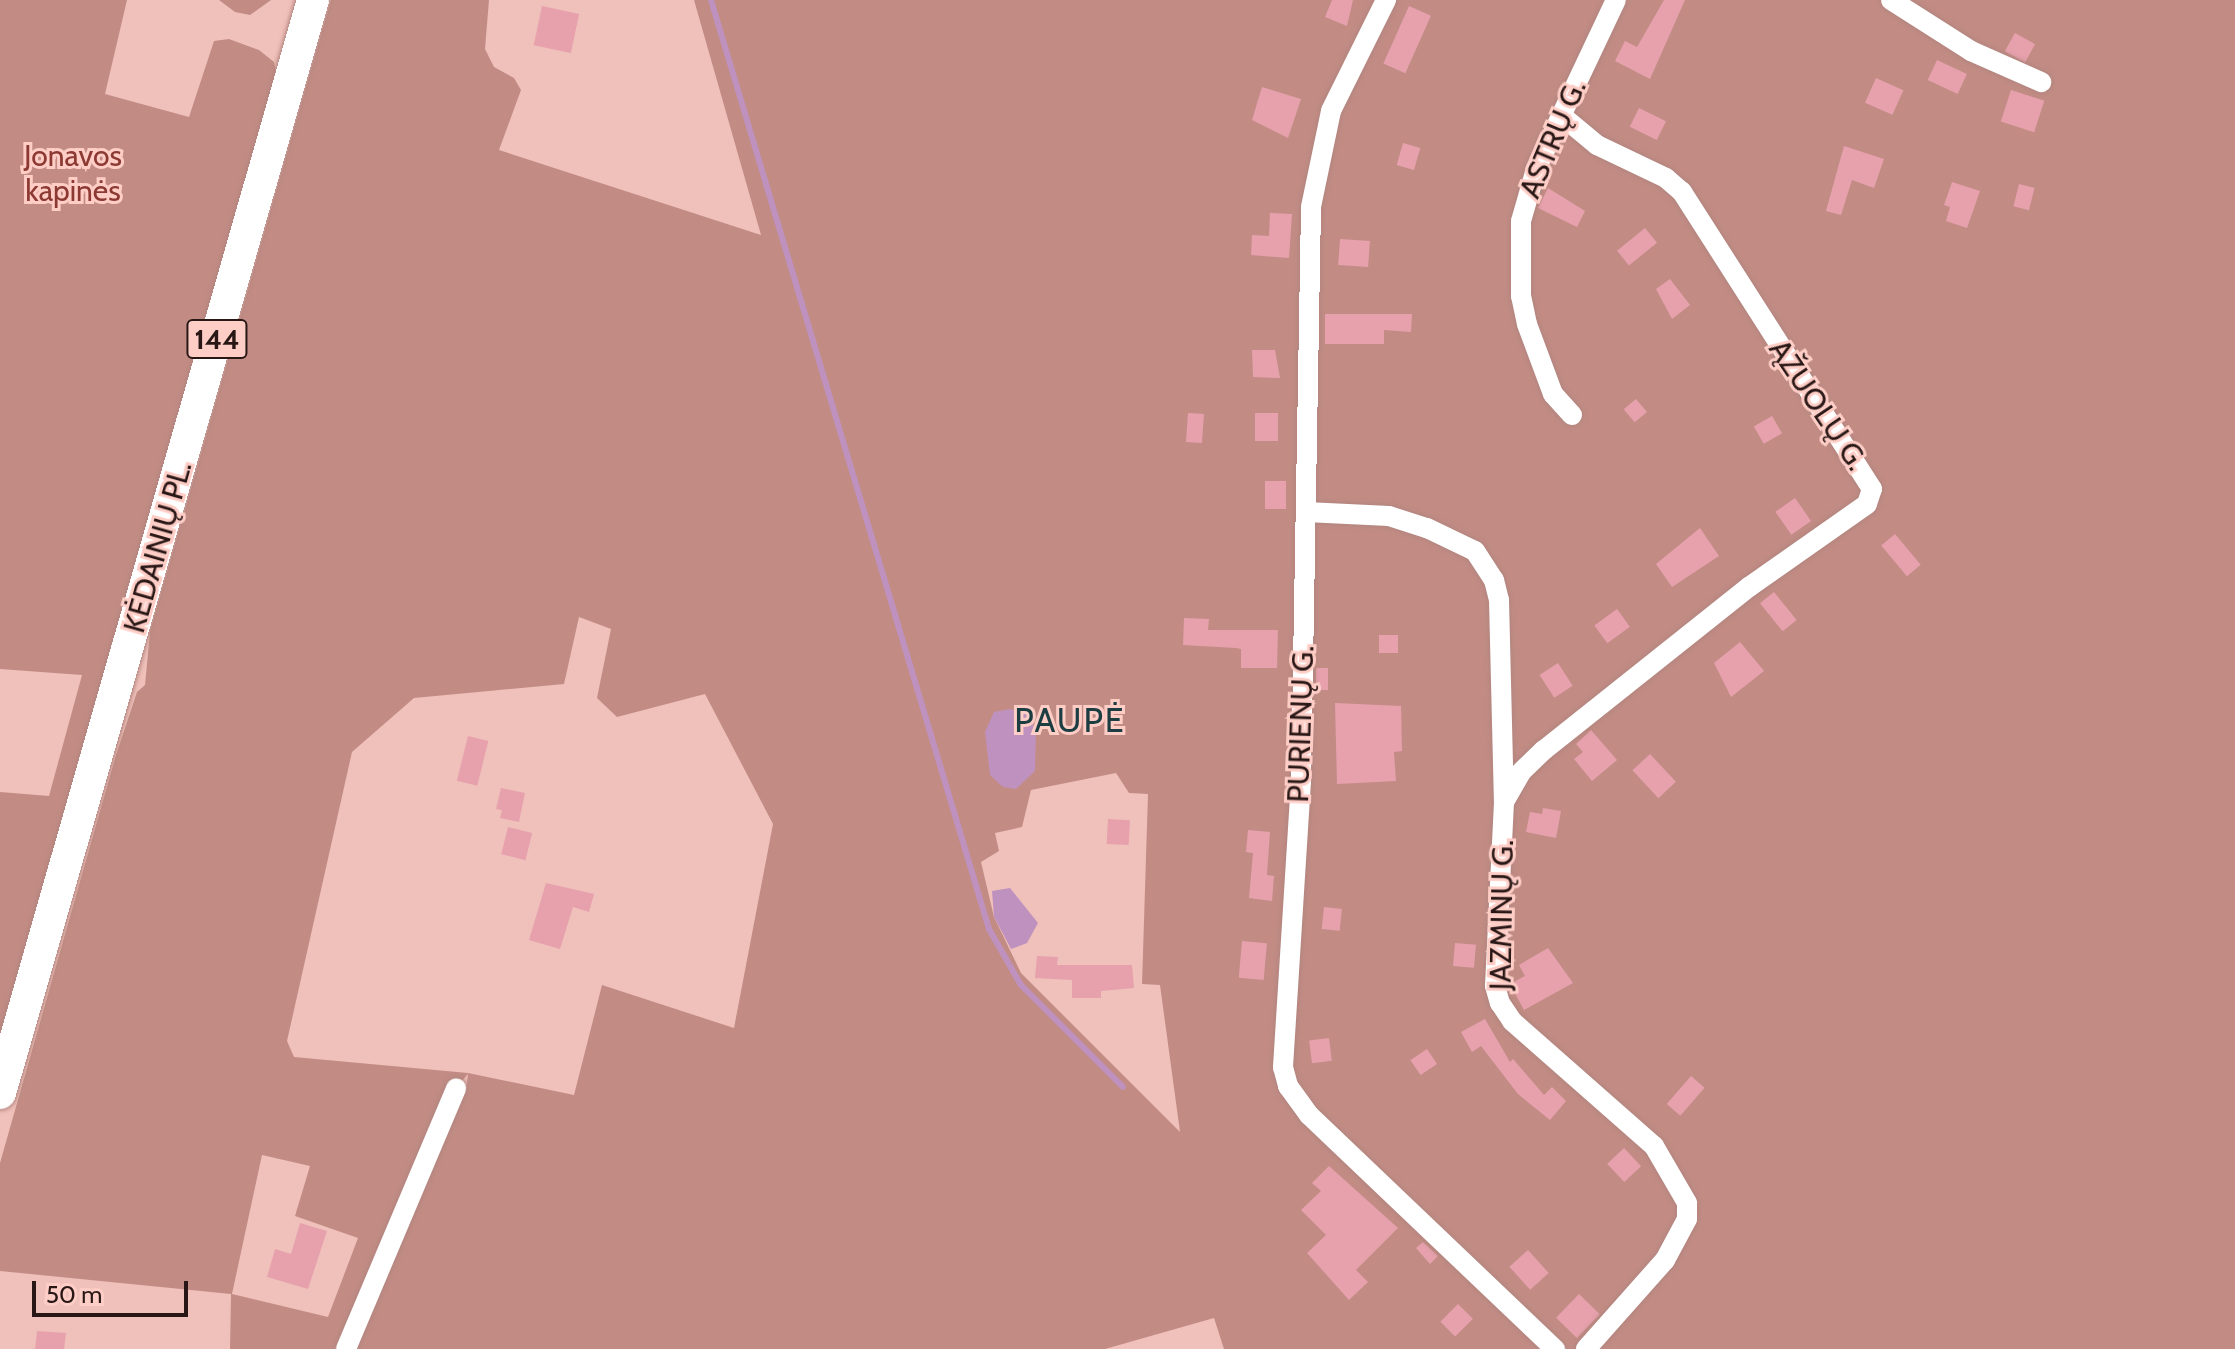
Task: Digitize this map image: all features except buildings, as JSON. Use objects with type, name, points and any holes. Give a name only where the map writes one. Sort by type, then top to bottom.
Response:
[{"type":"main road","name":"KĖDAINIŲ PL.","points":[[0,1093],[313,0]]},
{"type":"street","name":"PURIENŲ G.","points":[[1386,0],[1331,111],[1311,207],[1301,781],[1283,1067],[1288,1086],[1309,1115],[1555,1349]]},
{"type":"street","name":"ASTRŲ G.","points":[[1572,415],[1553,394],[1527,324],[1520,273],[1525,198],[1616,0]]},
{"type":"street","points":[[1891,0],[1971,51],[2041,82]]},
{"type":"street","name":"ĄŽUOLŲ G.","points":[[1504,802],[1521,772],[1544,750],[1749,587],[1867,504],[1872,489],[1682,192],[1666,178],[1581,135],[1562,116]]},
{"type":"street","name":"JAZMINŲ G.","points":[[1306,512],[1389,516],[1454,538],[1487,565],[1499,600],[1504,802],[1495,986],[1500,1003],[1512,1021],[1654,1146],[1687,1203],[1683,1227],[1665,1260],[1586,1349]]},
{"type":"street","points":[[346,1349],[456,1088]]},
{"type":"green space","name":"Jonavos kapinės","points":[[0,0],[127,0],[105,94],[189,117],[214,41],[229,39],[259,50],[274,62],[278,82],[0,1035],[0,792],[49,796],[82,675],[0,669]]},
{"type":"green space","points":[[219,0],[271,0],[250,15],[235,12]]},
{"type":"green space","points":[[331,0],[489,0],[485,49],[494,67],[514,78],[521,90],[499,150],[761,235],[694,0],[2235,0],[2235,1349],[1224,1349],[1214,1318],[1105,1349],[354,1349],[466,1091],[468,1074],[456,1088],[337,1349],[230,1349],[231,1294],[0,1271],[0,1163],[116,755],[137,692],[145,685],[150,632]],"holes":[[[579,617],[611,629],[597,698],[617,717],[705,694],[773,824],[734,1028],[602,985],[574,1095],[468,1073],[294,1057],[287,1041],[352,752],[414,698],[564,684]],[[1116,773],[1129,793],[1148,794],[1142,984],[1160,985],[1180,1132],[1021,973],[994,917],[981,862],[999,851],[995,833],[1022,827],[1031,790]],[[262,1155],[310,1166],[295,1216],[358,1238],[328,1317],[232,1294]]]},
{"type":"shaded area","points":[[1010,709],[1027,715],[1036,730],[1035,771],[1016,789],[1003,787],[990,775],[985,732],[994,712]]},
{"type":"shaded area","points":[[1010,888],[1038,923],[1027,943],[1011,949],[994,917],[992,891]]},
{"type":"waterway","points":[[711,0],[989,929],[1021,985],[1123,1087]]},
{"type":"district","name":"PAUPĖ","points":[[1070,721]]}]
